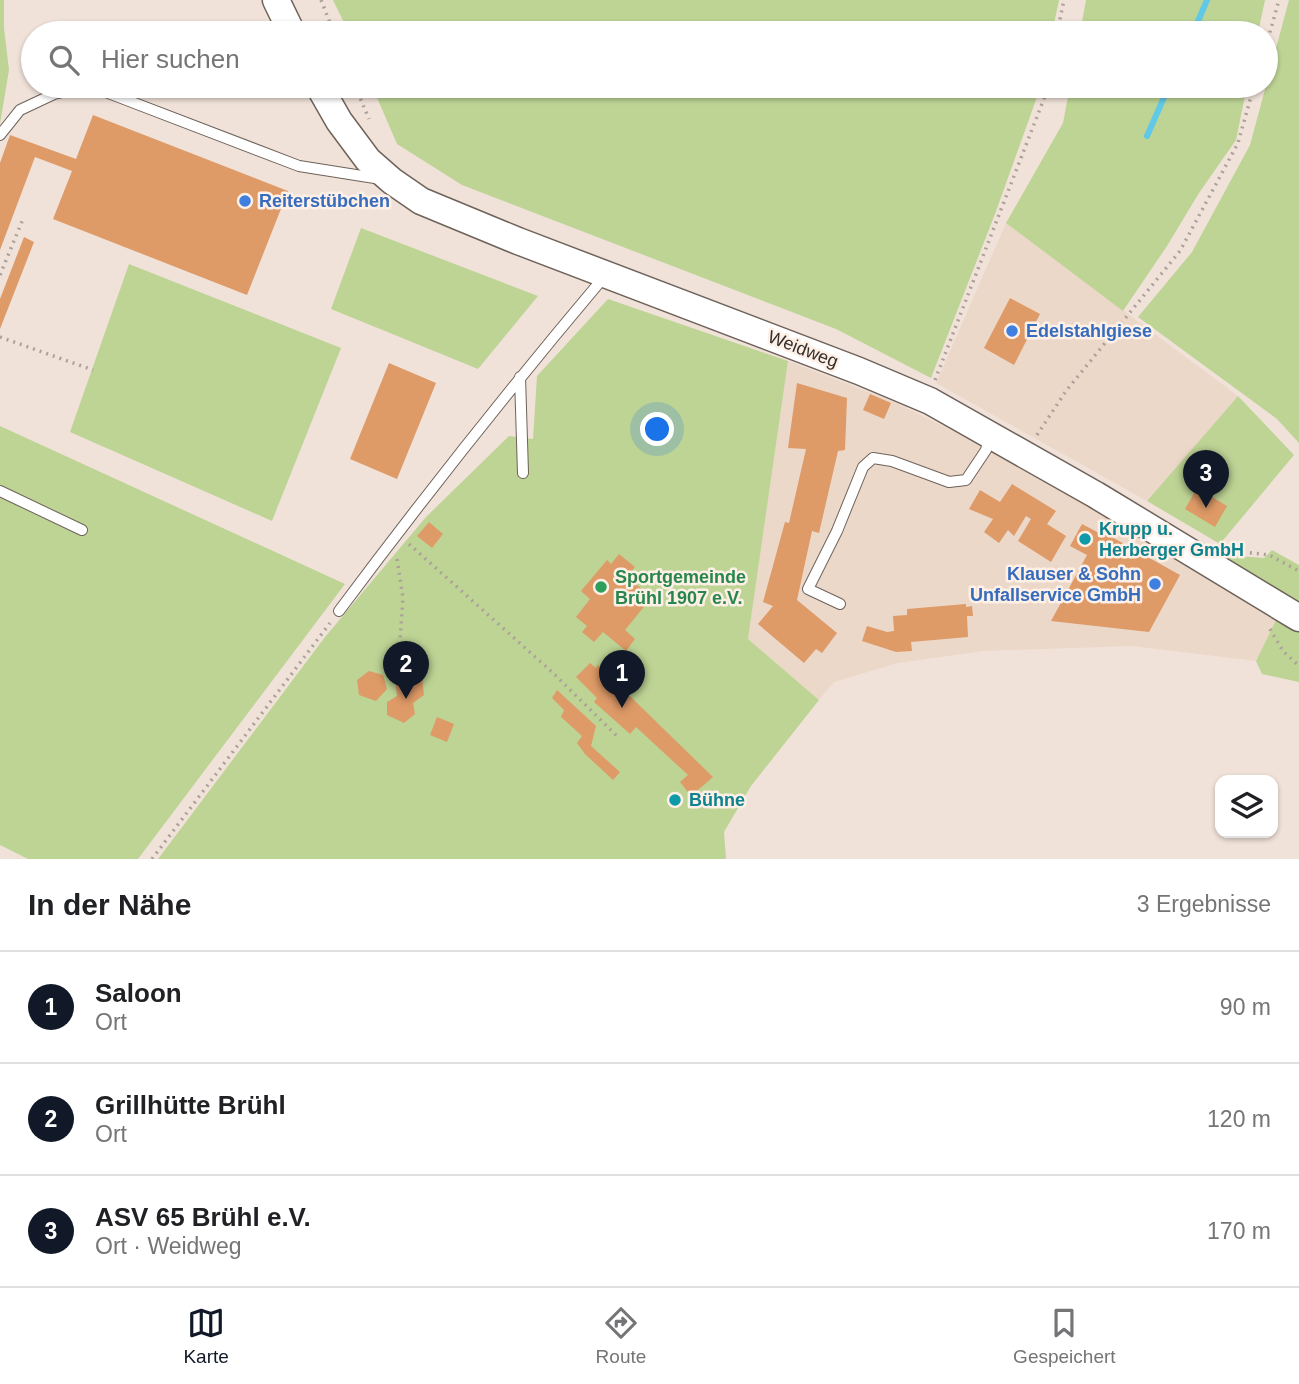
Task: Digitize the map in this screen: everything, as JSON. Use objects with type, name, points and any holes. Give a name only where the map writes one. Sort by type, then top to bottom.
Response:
[{"type":"main road","points":[[276,0],[286,21]]},
{"type":"main road","name":"Weidweg","points":[[327,98],[368,160],[421,201],[895,385],[990,434],[1163,534],[1299,618]]},
{"type":"lane","points":[[0,135],[20,110],[46,98]]},
{"type":"lane","points":[[121,98],[299,166],[392,181]]},
{"type":"lane","points":[[339,611],[520,377],[606,274]]},
{"type":"lane","points":[[520,377],[523,473]]},
{"type":"lane","points":[[840,604],[808,589],[837,531],[863,467],[873,458],[892,461],[949,482],[966,480],[986,450],[990,434]]},
{"type":"lane","points":[[0,491],[82,530]]},
{"type":"path","points":[[321,0],[329,21]]},
{"type":"path","points":[[1060,21],[1064,0]]},
{"type":"path","points":[[1273,21],[1279,0]]},
{"type":"path","points":[[360,98],[372,125]]},
{"type":"path","points":[[933,385],[1044,98]]},
{"type":"path","points":[[1033,440],[1066,391],[1180,251],[1238,143],[1251,98]]},
{"type":"path","points":[[0,275],[23,219]]},
{"type":"path","points":[[0,337],[93,370]]},
{"type":"path","points":[[397,533],[552,672],[620,738]]},
{"type":"path","points":[[1233,551],[1269,555],[1299,571]]},
{"type":"path","points":[[397,559],[403,598],[398,667]]},
{"type":"path","points":[[1271,600],[1268,625],[1283,651],[1299,666]]},
{"type":"path","points":[[152,859],[339,611]]},
{"type":"shaded area","points":[[1006,223],[1238,396],[1147,501],[936,383]]},
{"type":"shaded area","points":[[788,361],[894,402],[1012,460],[1278,616],[1256,661],[1132,646],[984,651],[898,663],[834,682],[819,700],[748,639]]},
{"type":"green space","points":[[0,0],[4,0],[9,70],[0,124]]},
{"type":"green space","points":[[333,0],[1059,0],[1055,21],[343,21]]},
{"type":"green space","points":[[1086,0],[1265,0],[1261,21],[1082,21]]},
{"type":"green space","points":[[1289,0],[1299,0],[1299,443],[1277,419],[1138,317],[1192,252],[1250,145],[1263,98],[1278,98],[1278,41]]},
{"type":"green space","points":[[377,98],[1037,98],[931,378],[836,329],[462,185],[397,144]]},
{"type":"green space","points":[[1068,98],[1245,98],[1236,140],[1123,311],[1006,223],[1063,123]]},
{"type":"green space","points":[[361,228],[538,296],[478,369],[331,309]]},
{"type":"green space","points":[[129,264],[341,348],[272,521],[70,432]]},
{"type":"green space","points":[[608,299],[788,361],[748,639],[819,700],[751,786],[724,832],[726,859],[158,859],[325,637],[426,517],[509,436],[533,439],[537,376]]},
{"type":"green space","points":[[1238,396],[1294,455],[1220,544],[1147,501]]},
{"type":"green space","points":[[0,426],[345,584],[138,859],[28,859],[0,845]]},
{"type":"green space","points":[[1272,550],[1299,565],[1299,607],[1223,558],[1226,555],[1264,558]]},
{"type":"green space","points":[[1278,616],[1299,630],[1299,682],[1262,674],[1256,661]]},
{"type":"building","points":[[93,115],[288,191],[247,295],[53,219],[72,171],[35,157],[0,250],[0,163],[10,135],[76,159]]},
{"type":"building","points":[[24,237],[34,242],[0,329],[0,299]]},
{"type":"building","name":"Edelstahlgiese","points":[[1010,298],[1040,314],[1014,365],[984,348]]},
{"type":"building","points":[[389,363],[436,383],[397,479],[350,459]]},
{"type":"building","points":[[797,383],[847,398],[845,450],[838,451],[819,533],[812,531],[797,600],[837,633],[822,653],[816,649],[804,663],[758,624],[773,606],[763,602],[785,522],[789,523],[806,449],[788,448]]},
{"type":"building","points":[[870,394],[891,403],[884,419],[863,410]]},
{"type":"building","points":[[1012,484],[1056,511],[1047,524],[1066,536],[1051,562],[1018,541],[1031,519],[1026,516],[1014,536],[1008,530],[999,543],[984,532],[993,519],[969,509],[980,490],[1000,502]]},
{"type":"building","points":[[1197,488],[1227,506],[1215,527],[1185,509]]},
{"type":"building","points":[[429,522],[443,534],[432,548],[417,536]]},
{"type":"building","points":[[1082,524],[1099,533],[1101,531],[1180,575],[1149,632],[1051,621],[1087,555],[1070,546]]},
{"type":"building","points":[[619,554],[635,567],[627,577],[652,597],[625,630],[635,639],[626,651],[603,632],[594,642],[582,632],[587,626],[576,617],[590,599],[581,591],[607,560],[611,564]]},
{"type":"building","points":[[966,604],[966,607],[972,606],[973,616],[967,616],[968,637],[911,642],[912,651],[896,652],[862,641],[867,626],[887,632],[894,631],[893,616],[907,615],[907,609]]},
{"type":"building","points":[[590,663],[596,668],[598,665],[713,777],[691,796],[680,782],[688,775],[636,727],[630,734],[594,702],[597,698],[576,677]]},
{"type":"building","points":[[369,671],[383,675],[387,689],[376,701],[359,695],[357,680]]},
{"type":"building","points":[[407,671],[422,677],[424,695],[413,703],[415,714],[404,723],[387,715],[387,702],[397,696],[395,680]]},
{"type":"building","points":[[557,690],[596,726],[591,746],[620,772],[613,780],[577,743],[582,736],[561,717],[564,710],[552,698]]},
{"type":"building","points":[[437,717],[454,724],[447,742],[430,735]]},
{"type":"waterway","points":[[1198,21],[1207,0]]},
{"type":"waterway","points":[[1147,136],[1164,98]]},
{"type":"place","name":"Reiterstübchen","points":[[245,201]]},
{"type":"place","name":"Edelstahlgiese","points":[[1012,331]]},
{"type":"place","name":"ASV 65 Brühl e.V.","points":[[1206,508]]},
{"type":"place","name":"Krupp u. Herberger GmbH","points":[[1085,539]]},
{"type":"place","name":"Klauser & Sohn Unfallservice GmbH","points":[[1155,584]]},
{"type":"place","name":"Sportgemeinde Brühl 1907 e.V.","points":[[601,587]]},
{"type":"place","name":"Grillhütte Brühl","points":[[406,699]]},
{"type":"place","name":"Saloon","points":[[622,708]]},
{"type":"place","name":"Bühne","points":[[675,800]]}]
